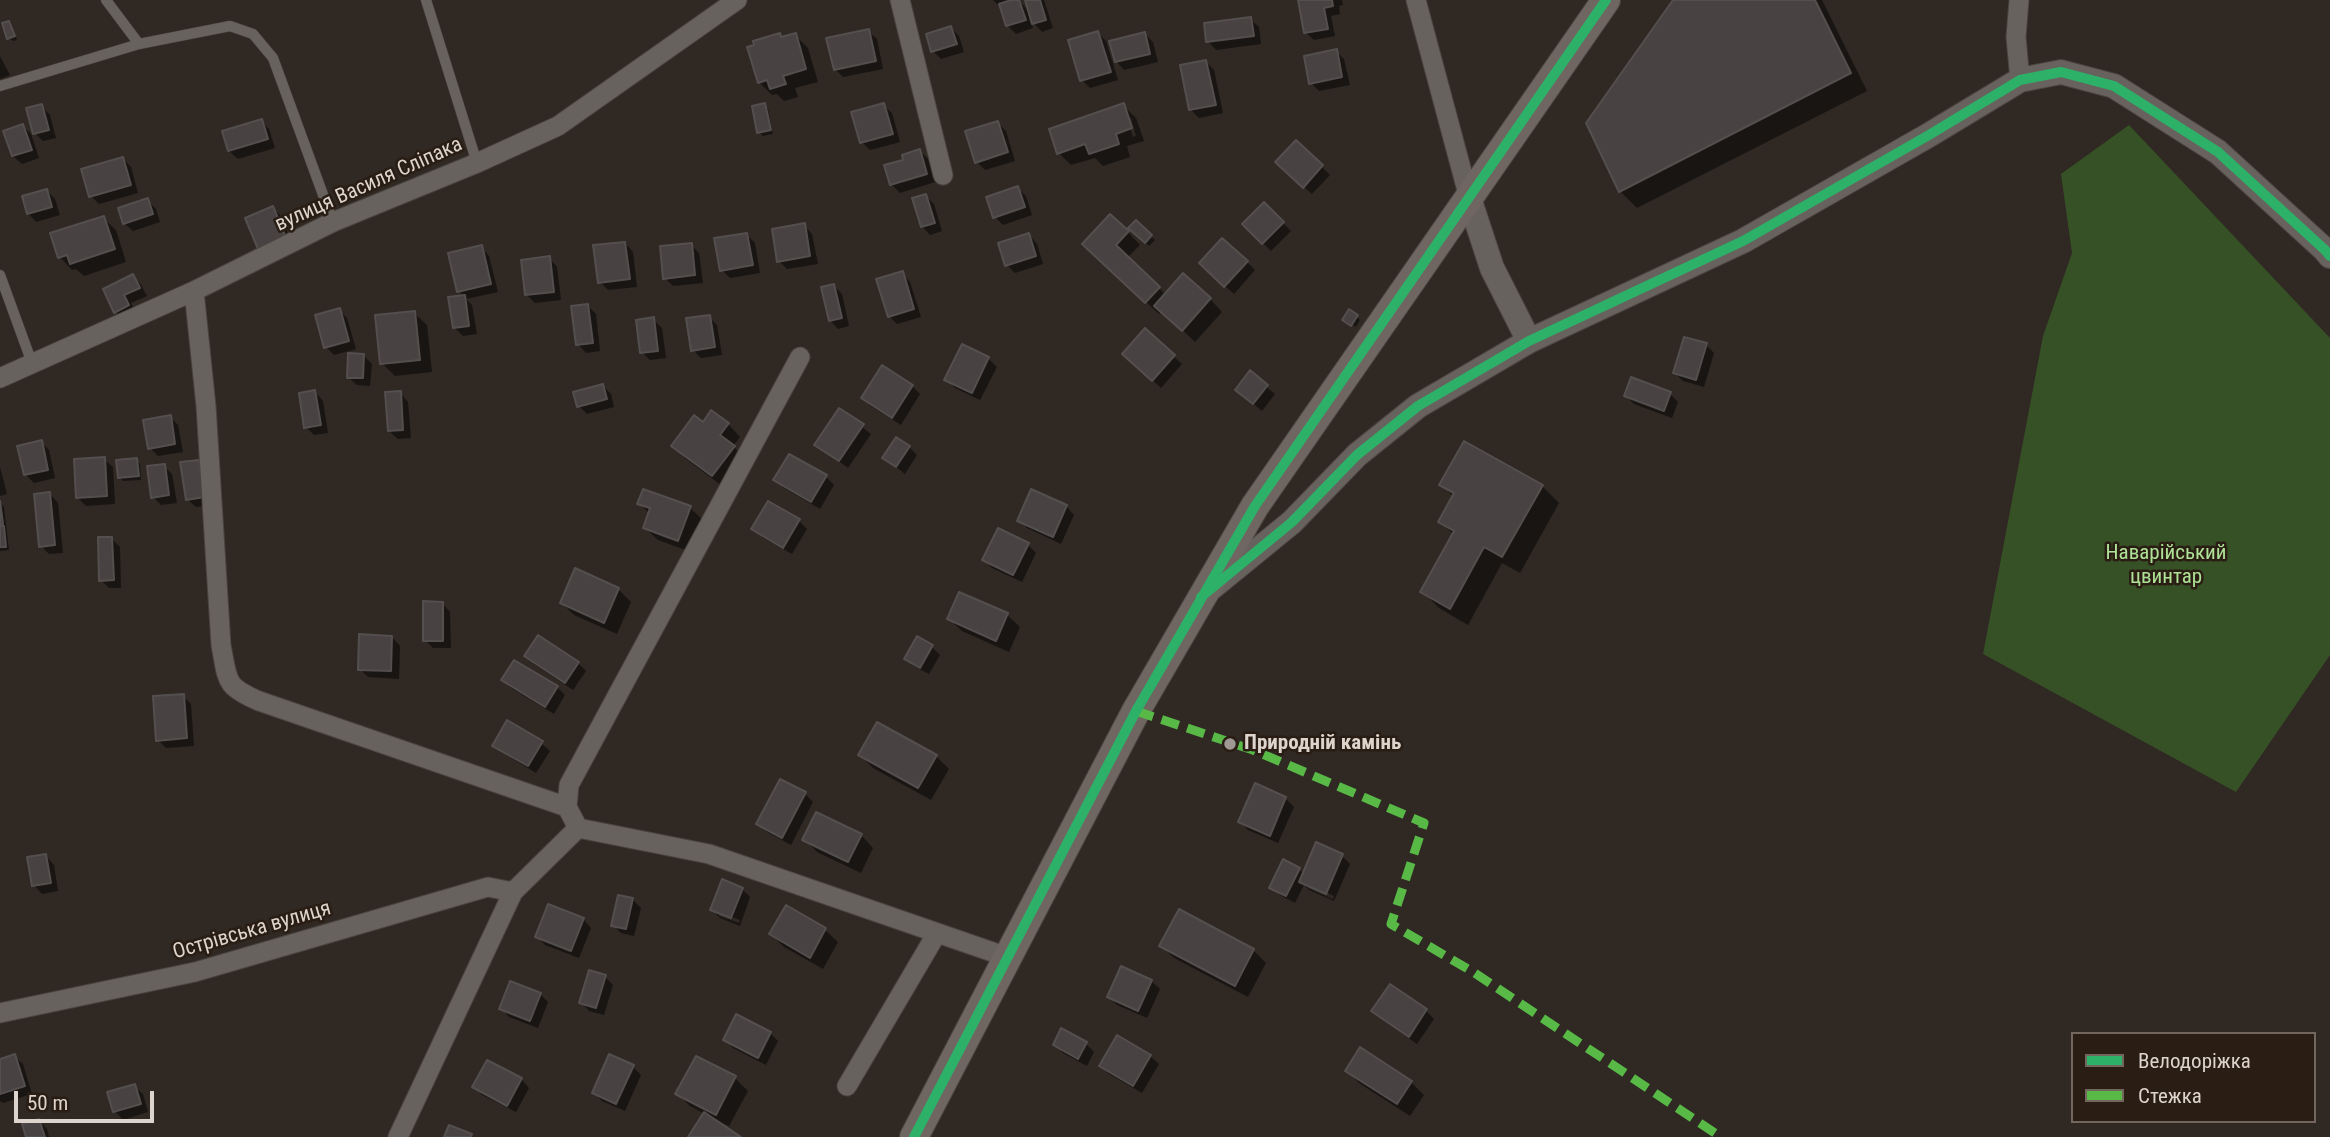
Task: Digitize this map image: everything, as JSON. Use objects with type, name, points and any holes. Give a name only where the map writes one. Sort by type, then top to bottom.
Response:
[{"type":"main road","points":[[914,1137],[1136,711],[1255,506],[1606,0]]},
{"type":"street","name":"вулиця Василя Сліпака","points":[[0,378],[194,291],[333,222],[477,163],[558,126],[737,0]]},
{"type":"street","points":[[900,0],[943,175]]},
{"type":"street","points":[[1416,0],[1469,198],[1492,268],[1529,341]]},
{"type":"street","points":[[2019,0],[2016,37],[2020,80]]},
{"type":"street","points":[[1201,597],[1292,522],[1356,455],[1418,406],[1529,341],[1743,241],[2020,80],[2060,72],[2114,86],[2218,152],[2330,256]]},
{"type":"street","points":[[194,291],[206,406],[221,646],[230,684],[238,692],[259,701],[567,807]]},
{"type":"street","points":[[578,828],[567,807],[569,785],[800,357]]},
{"type":"street","points":[[398,1137],[513,892],[578,828]]},
{"type":"street","points":[[578,828],[709,854],[1007,957]]},
{"type":"street","name":"Острівська вулиця","points":[[0,1013],[195,972],[488,887],[513,892]]},
{"type":"street","points":[[847,1086],[937,933]]},
{"type":"lane","points":[[106,0],[139,44]]},
{"type":"lane","points":[[426,0],[477,163]]},
{"type":"lane","points":[[0,86],[139,44],[230,26],[253,34],[272,58],[333,222]]},
{"type":"lane","points":[[0,275],[33,363]]},
{"type":"green space","name":"Наварійський цвинтар","points":[[2129,125],[2330,338],[2330,655],[2236,792],[1983,654],[2043,336],[2072,253],[2061,174]]},
{"type":"building","points":[[1019,0],[1026,20],[1006,26],[999,4]]},
{"type":"building","points":[[1025,0],[1040,0],[1046,20],[1032,24]]},
{"type":"building","points":[[1298,0],[1332,0],[1333,6],[1324,8],[1328,29],[1304,33]]},
{"type":"building","points":[[1673,0],[1815,0],[1851,73],[1619,192],[1586,123]]},
{"type":"building","points":[[1251,17],[1254,36],[1206,42],[1204,23]]},
{"type":"building","points":[[9,21],[15,36],[7,39],[2,23]]},
{"type":"building","points":[[951,26],[957,44],[931,52],[926,34]]},
{"type":"building","points":[[869,29],[876,61],[834,70],[826,38]]},
{"type":"building","points":[[1098,31],[1111,72],[1080,81],[1068,40]]},
{"type":"building","points":[[1145,32],[1150,54],[1115,62],[1109,41]]},
{"type":"building","points":[[780,33],[781,37],[796,33],[806,69],[783,76],[786,84],[770,89],[767,80],[758,83],[747,47],[754,45],[753,41]]},
{"type":"building","points":[[1337,49],[1342,77],[1309,84],[1304,56]]},
{"type":"building","points":[[1206,60],[1216,105],[1189,110],[1180,65]]},
{"type":"building","points":[[765,103],[771,130],[757,133],[752,106]]},
{"type":"building","points":[[884,103],[893,134],[860,143],[851,112]]},
{"type":"building","points":[[1124,103],[1132,128],[1116,134],[1119,144],[1089,154],[1085,144],[1057,154],[1049,129]]},
{"type":"building","points":[[42,104],[49,130],[33,134],[26,108]]},
{"type":"building","points":[[262,119],[268,139],[228,151],[222,131]]},
{"type":"building","points":[[998,121],[1008,152],[975,163],[965,131]]},
{"type":"building","points":[[23,124],[32,150],[12,156],[3,131]]},
{"type":"building","points":[[1296,140],[1323,165],[1303,188],[1275,162]]},
{"type":"building","points":[[920,149],[927,174],[890,185],[884,165],[903,160],[902,155]]},
{"type":"building","points":[[123,157],[131,185],[89,197],[81,169]]},
{"type":"building","points":[[1018,186],[1025,207],[993,218],[986,197]]},
{"type":"building","points":[[47,189],[52,207],[27,214],[22,196]]},
{"type":"building","points":[[926,194],[935,223],[921,227],[912,198]]},
{"type":"building","points":[[148,198],[153,214],[123,224],[118,208]]},
{"type":"building","points":[[1264,202],[1284,222],[1262,244],[1242,224]]},
{"type":"building","points":[[273,206],[286,238],[258,249],[245,218]]},
{"type":"building","points":[[1110,214],[1129,231],[1116,245],[1160,287],[1145,303],[1082,244]]},
{"type":"building","points":[[104,216],[115,249],[70,264],[67,255],[58,258],[50,233]]},
{"type":"building","points":[[1136,220],[1152,235],[1145,243],[1128,228]]},
{"type":"building","points":[[805,223],[810,256],[777,262],[772,229]]},
{"type":"building","points":[[747,233],[753,265],[720,271],[714,238]]},
{"type":"building","points":[[1029,233],[1036,256],[1005,266],[998,243]]},
{"type":"building","points":[[1222,238],[1248,261],[1224,287],[1199,263]]},
{"type":"building","points":[[625,242],[630,279],[598,283],[593,245]]},
{"type":"building","points":[[692,243],[695,275],[663,279],[660,246]]},
{"type":"building","points":[[482,245],[491,284],[457,292],[448,253]]},
{"type":"building","points":[[550,256],[554,292],[525,295],[521,260]]},
{"type":"building","points":[[903,271],[914,309],[888,317],[876,279]]},
{"type":"building","points":[[1183,273],[1211,298],[1182,331],[1154,306]]},
{"type":"building","points":[[133,274],[140,288],[124,295],[129,305],[114,313],[103,289]]},
{"type":"building","points":[[834,284],[842,318],[829,321],[821,287]]},
{"type":"building","points":[[465,295],[469,326],[453,328],[448,297]]},
{"type":"building","points":[[588,304],[593,343],[576,345],[571,306]]},
{"type":"building","points":[[340,308],[349,341],[324,348],[315,315]]},
{"type":"building","points":[[1349,309],[1358,315],[1351,326],[1342,320]]},
{"type":"building","points":[[415,311],[420,360],[380,364],[375,315]]},
{"type":"building","points":[[710,315],[715,347],[691,351],[686,318]]},
{"type":"building","points":[[654,317],[658,351],[640,353],[636,320]]},
{"type":"building","points":[[1145,328],[1175,355],[1152,381],[1122,354]]},
{"type":"building","points":[[1684,337],[1707,343],[1696,380],[1673,373]]},
{"type":"building","points":[[962,344],[989,357],[972,393],[944,380]]},
{"type":"building","points":[[348,353],[364,354],[363,378],[347,378]]},
{"type":"building","points":[[882,365],[913,385],[892,418],[861,398]]},
{"type":"building","points":[[1250,370],[1268,385],[1253,404],[1235,390]]},
{"type":"building","points":[[1631,377],[1671,392],[1664,411],[1624,396]]},
{"type":"building","points":[[603,384],[607,399],[577,407],[573,392]]},
{"type":"building","points":[[315,390],[321,425],[304,428],[299,393]]},
{"type":"building","points":[[401,391],[403,430],[388,431],[385,392]]},
{"type":"building","points":[[839,408],[864,424],[839,461],[814,445]]},
{"type":"building","points":[[711,410],[729,423],[720,435],[735,446],[712,476],[671,446],[694,415],[703,422]]},
{"type":"building","points":[[171,415],[175,444],[148,449],[143,420]]},
{"type":"building","points":[[896,437],[910,446],[896,467],[882,458]]},
{"type":"building","points":[[42,440],[48,470],[24,475],[17,446]]},
{"type":"building","points":[[1464,441],[1543,485],[1502,557],[1484,547],[1450,609],[1420,592],[1454,531],[1438,522],[1454,493],[1439,485]]},
{"type":"building","points":[[789,454],[827,475],[811,502],[773,480]]},
{"type":"building","points":[[105,457],[107,496],[76,498],[74,459]]},
{"type":"building","points":[[137,458],[139,476],[118,478],[116,460]]},
{"type":"building","points":[[199,460],[205,497],[186,500],[180,462]]},
{"type":"building","points":[[165,464],[169,495],[151,498],[147,466]]},
{"type":"building","points":[[643,489],[691,506],[678,541],[643,528],[650,508],[637,504]]},
{"type":"building","points":[[1031,489],[1067,505],[1053,537],[1017,521]]},
{"type":"building","points":[[50,492],[55,545],[39,547],[34,494]]},
{"type":"building","points":[[0,501],[3,524],[0,525]]},
{"type":"building","points":[[768,501],[800,519],[783,548],[751,529]]},
{"type":"building","points":[[0,526],[4,526],[6,547],[0,547]]},
{"type":"building","points":[[998,528],[1029,543],[1013,575],[982,560]]},
{"type":"building","points":[[98,537],[112,537],[114,580],[99,581]]},
{"type":"building","points":[[575,568],[619,588],[604,623],[560,603]]},
{"type":"building","points":[[959,592],[1008,613],[996,641],[947,619]]},
{"type":"building","points":[[423,601],[443,602],[443,641],[423,641]]},
{"type":"building","points":[[359,634],[392,636],[391,671],[358,670]]},
{"type":"building","points":[[538,635],[579,662],[565,683],[524,656]]},
{"type":"building","points":[[917,636],[933,645],[920,668],[904,659]]},
{"type":"building","points":[[514,660],[558,686],[545,707],[501,680]]},
{"type":"building","points":[[184,694],[187,738],[156,741],[153,696]]},
{"type":"building","points":[[507,720],[543,741],[528,766],[492,746]]},
{"type":"building","points":[[877,722],[937,755],[918,788],[858,755]]},
{"type":"building","points":[[780,779],[806,792],[782,838],[756,824]]},
{"type":"building","points":[[1255,783],[1286,797],[1270,836],[1238,822]]},
{"type":"building","points":[[816,812],[862,834],[848,862],[802,840]]},
{"type":"building","points":[[1316,842],[1343,854],[1326,894],[1299,882]]},
{"type":"building","points":[[46,854],[51,883],[32,886],[27,857]]},
{"type":"building","points":[[1283,859],[1300,868],[1286,896],[1269,888]]},
{"type":"building","points":[[722,879],[743,888],[731,918],[710,910]]},
{"type":"building","points":[[618,895],[633,898],[626,929],[611,926]]},
{"type":"building","points":[[548,904],[584,918],[571,951],[535,937]]},
{"type":"building","points":[[786,905],[826,928],[810,958],[769,934]]},
{"type":"building","points":[[1179,909],[1254,949],[1235,986],[1159,946]]},
{"type":"building","points":[[1121,966],[1152,980],[1138,1011],[1107,997]]},
{"type":"building","points":[[589,970],[606,975],[596,1008],[579,1003]]},
{"type":"building","points":[[510,981],[541,993],[530,1021],[499,1009]]},
{"type":"building","points":[[1390,984],[1427,1009],[1409,1037],[1371,1011]]},
{"type":"building","points":[[736,1014],[771,1032],[758,1058],[723,1040]]},
{"type":"building","points":[[1061,1028],[1087,1042],[1078,1059],[1053,1045]]},
{"type":"building","points":[[1117,1035],[1151,1055],[1133,1086],[1099,1066]]},
{"type":"building","points":[[1360,1047],[1412,1081],[1397,1104],[1345,1071]]},
{"type":"building","points":[[15,1054],[25,1086],[0,1094],[0,1059]]},
{"type":"building","points":[[609,1054],[634,1065],[616,1104],[592,1093]]},
{"type":"building","points":[[696,1056],[736,1076],[716,1115],[675,1094]]},
{"type":"building","points":[[487,1060],[522,1078],[507,1106],[472,1087]]},
{"type":"building","points":[[135,1084],[141,1104],[113,1112],[107,1092]]},
{"type":"building","points":[[704,1112],[741,1137],[688,1137]]},
{"type":"building","points":[[39,1119],[45,1137],[26,1137],[22,1124]]},
{"type":"building","points":[[449,1125],[472,1134],[471,1137],[444,1137]]},
{"type":"marked path","points":[[1136,711],[1253,750],[1424,823],[1391,924],[1473,972],[1721,1137]]},
{"type":"cycle path","points":[[914,1137],[1136,711],[1255,506],[1606,0]]},
{"type":"cycle path","points":[[1201,597],[1292,522],[1357,455],[1418,406],[1529,341],[1743,241],[2020,80],[2061,72],[2114,86],[2218,152],[2330,256]]},
{"type":"place","name":"Природній камінь","points":[[1230,744]]}]
